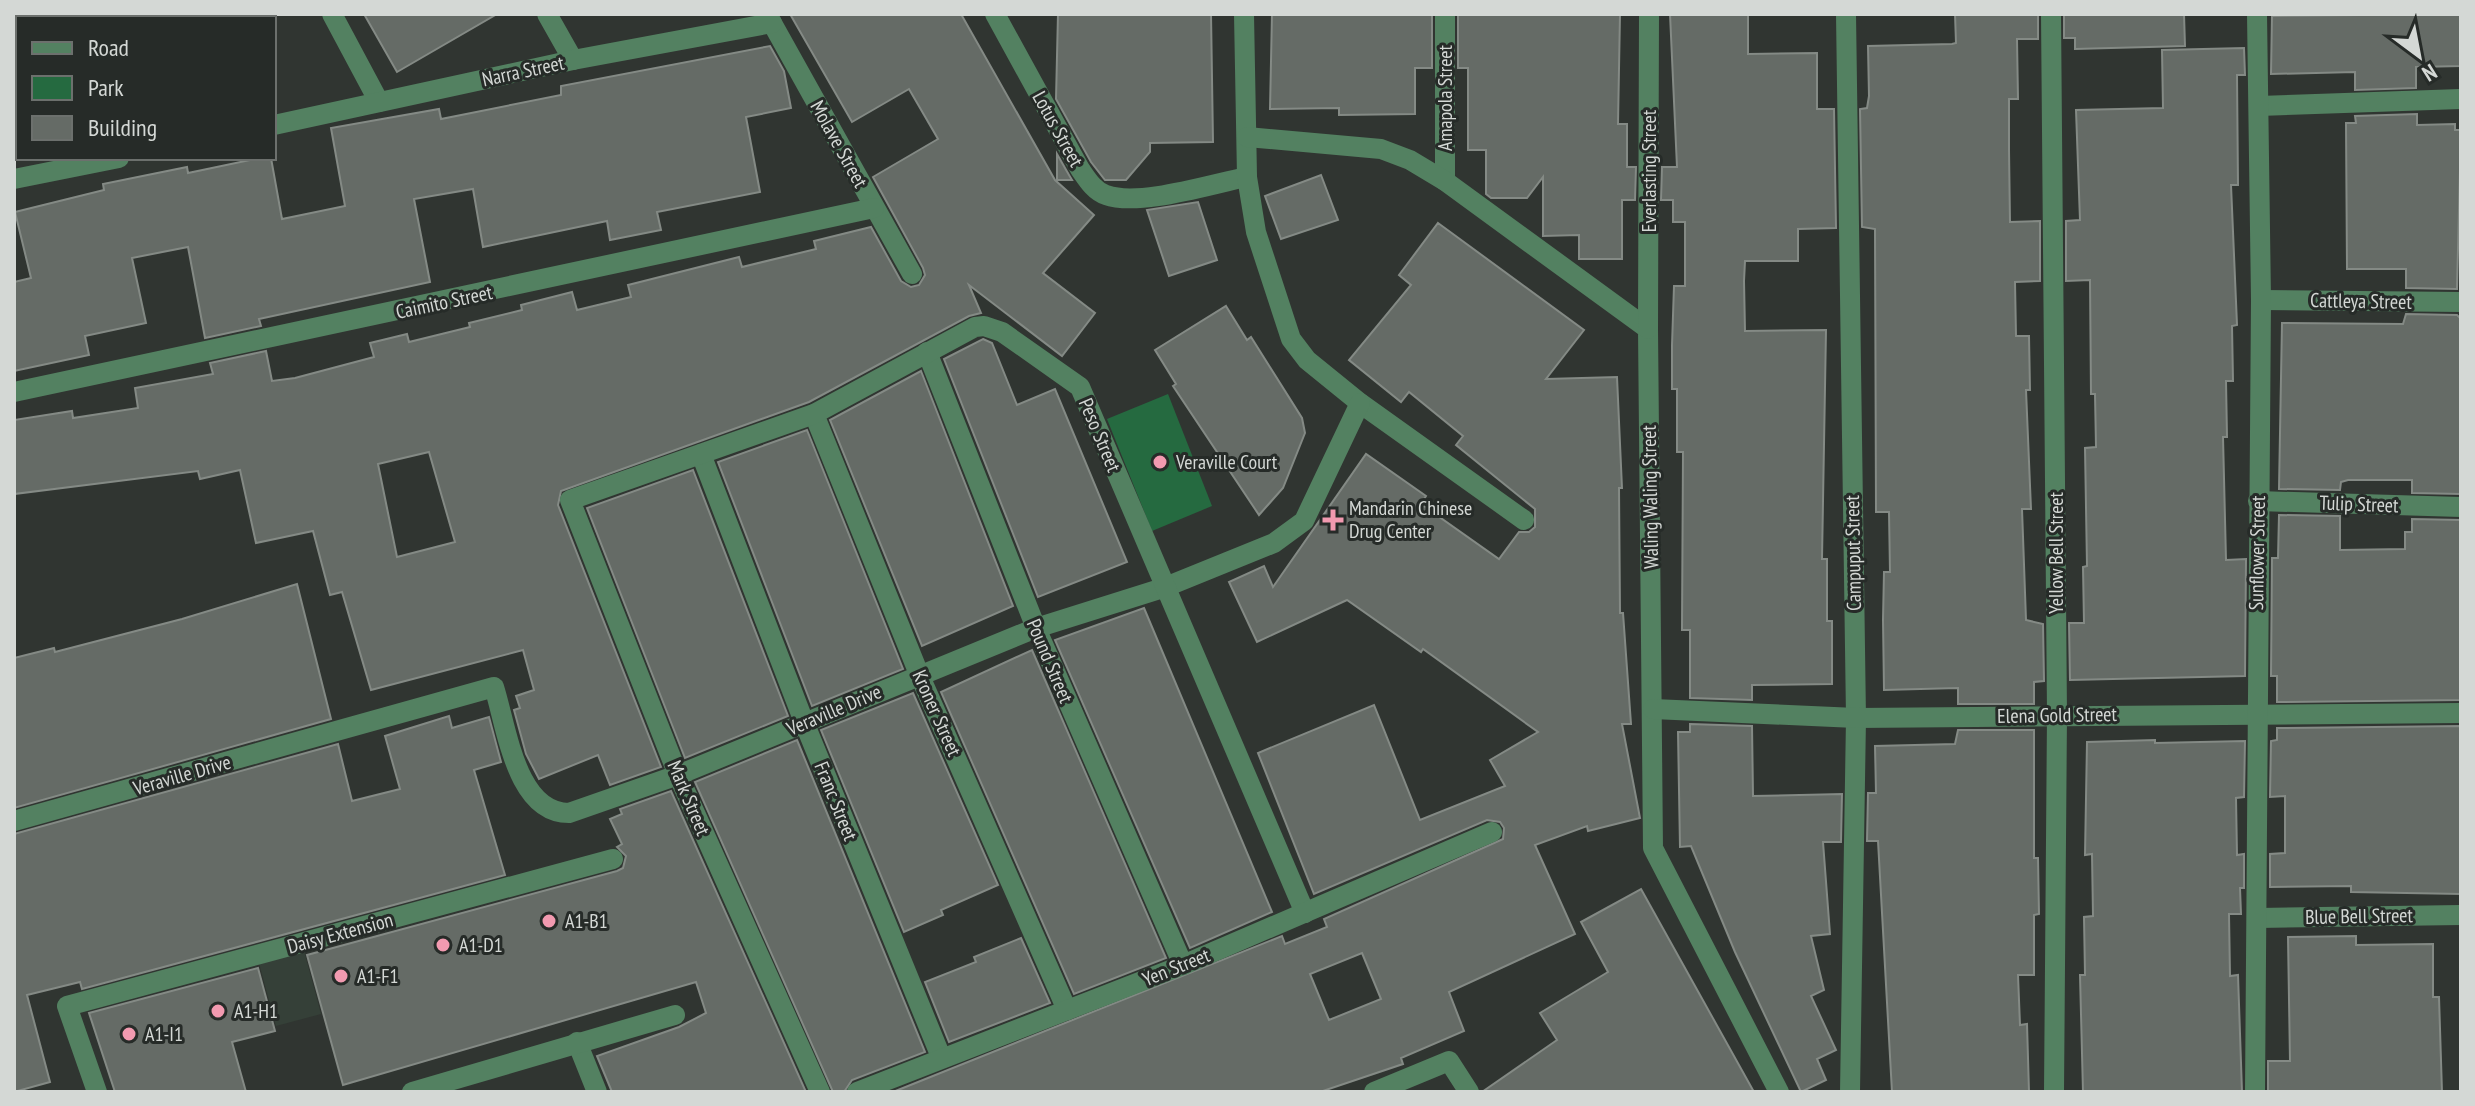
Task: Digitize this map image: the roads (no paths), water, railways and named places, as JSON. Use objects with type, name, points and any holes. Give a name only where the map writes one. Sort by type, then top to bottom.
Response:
[{"type":"street","points":[[332,14],[379,102]]},
{"type":"street","points":[[547,14],[573,60]]},
{"type":"street","name":"Lotus Street","points":[[995,14],[1080,169],[1095,188],[1121,198],[1139,197],[1247,177]]},
{"type":"street","points":[[1244,14],[1247,177],[1256,232],[1291,339],[1307,360],[1360,403],[1524,520]]},
{"type":"street","name":"Amapola Street","points":[[1445,14],[1445,181]]},
{"type":"street","name":"Everlasting Street","points":[[1648,329],[1649,14]]},
{"type":"street","name":"Campuput Street","points":[[1846,14],[1856,718],[1850,1092]]},
{"type":"street","name":"Yellow Bell Street","points":[[2051,14],[2057,714],[2054,1092]]},
{"type":"street","name":"Sunflower Street","points":[[2255,1092],[2258,918],[2255,714],[2261,300],[2257,14]]},
{"type":"street","name":"Narra Street","points":[[276,125],[770,18]]},
{"type":"street","name":"Molave Street","points":[[770,18],[912,274]]},
{"type":"street","points":[[2259,106],[2461,99]]},
{"type":"street","points":[[1247,137],[1381,149],[1410,160],[1445,181],[1648,329]]},
{"type":"street","points":[[14,179],[109,160]]},
{"type":"street","name":"Caimito Street","points":[[14,392],[874,208]]},
{"type":"street","name":"Cattleya Street","points":[[2261,300],[2461,302]]},
{"type":"street","name":"Peso Street","points":[[570,500],[814,414],[927,352],[984,326],[1002,332],[1073,380],[1085,398],[1163,588],[1305,913]]},
{"type":"street","name":"Waling Waling Street","points":[[1648,329],[1653,848],[1658,863],[1779,1092]]},
{"type":"street","name":"Pound Street","points":[[927,352],[1036,628],[1183,965]]},
{"type":"street","name":"Veraville Drive","points":[[14,821],[494,687],[525,787],[543,807],[569,813],[678,775],[1036,628],[1163,588],[1274,543],[1304,521],[1360,403]]},
{"type":"street","name":"Kroner Street","points":[[814,414],[919,674],[1067,1010]]},
{"type":"street","name":"Franc Street","points":[[701,454],[804,722],[941,1057]]},
{"type":"street","name":"Mark Street","points":[[570,500],[678,775],[820,1092]]},
{"type":"street","name":"Tulip Street","points":[[2258,501],[2461,507]]},
{"type":"street","name":"Elena Gold Street","points":[[1653,709],[1856,718],[2461,713]]},
{"type":"street","name":"Yen Street","points":[[857,1092],[1183,965],[1492,832]]},
{"type":"street","name":"Daisy Extension","points":[[97,1092],[67,1006],[613,859]]},
{"type":"street","name":"Blue Bell Street","points":[[2258,918],[2461,915]]},
{"type":"street","points":[[412,1092],[675,1015]]},
{"type":"street","points":[[577,1042],[597,1092]]},
{"type":"street","points":[[1374,1092],[1449,1061],[1469,1092]]},
{"type":"place","name":"Veraville Court","points":[[1160,462]]},
{"type":"place","name":"Mandarin Chinese Drug Center","points":[[1333,520]]},
{"type":"place","name":"A1-B1","points":[[549,921]]},
{"type":"place","name":"A1-D1","points":[[443,945]]},
{"type":"place","name":"A1-F1","points":[[341,976]]},
{"type":"place","name":"A1-H1","points":[[218,1011]]},
{"type":"place","name":"A1-I1","points":[[129,1034]]}]
